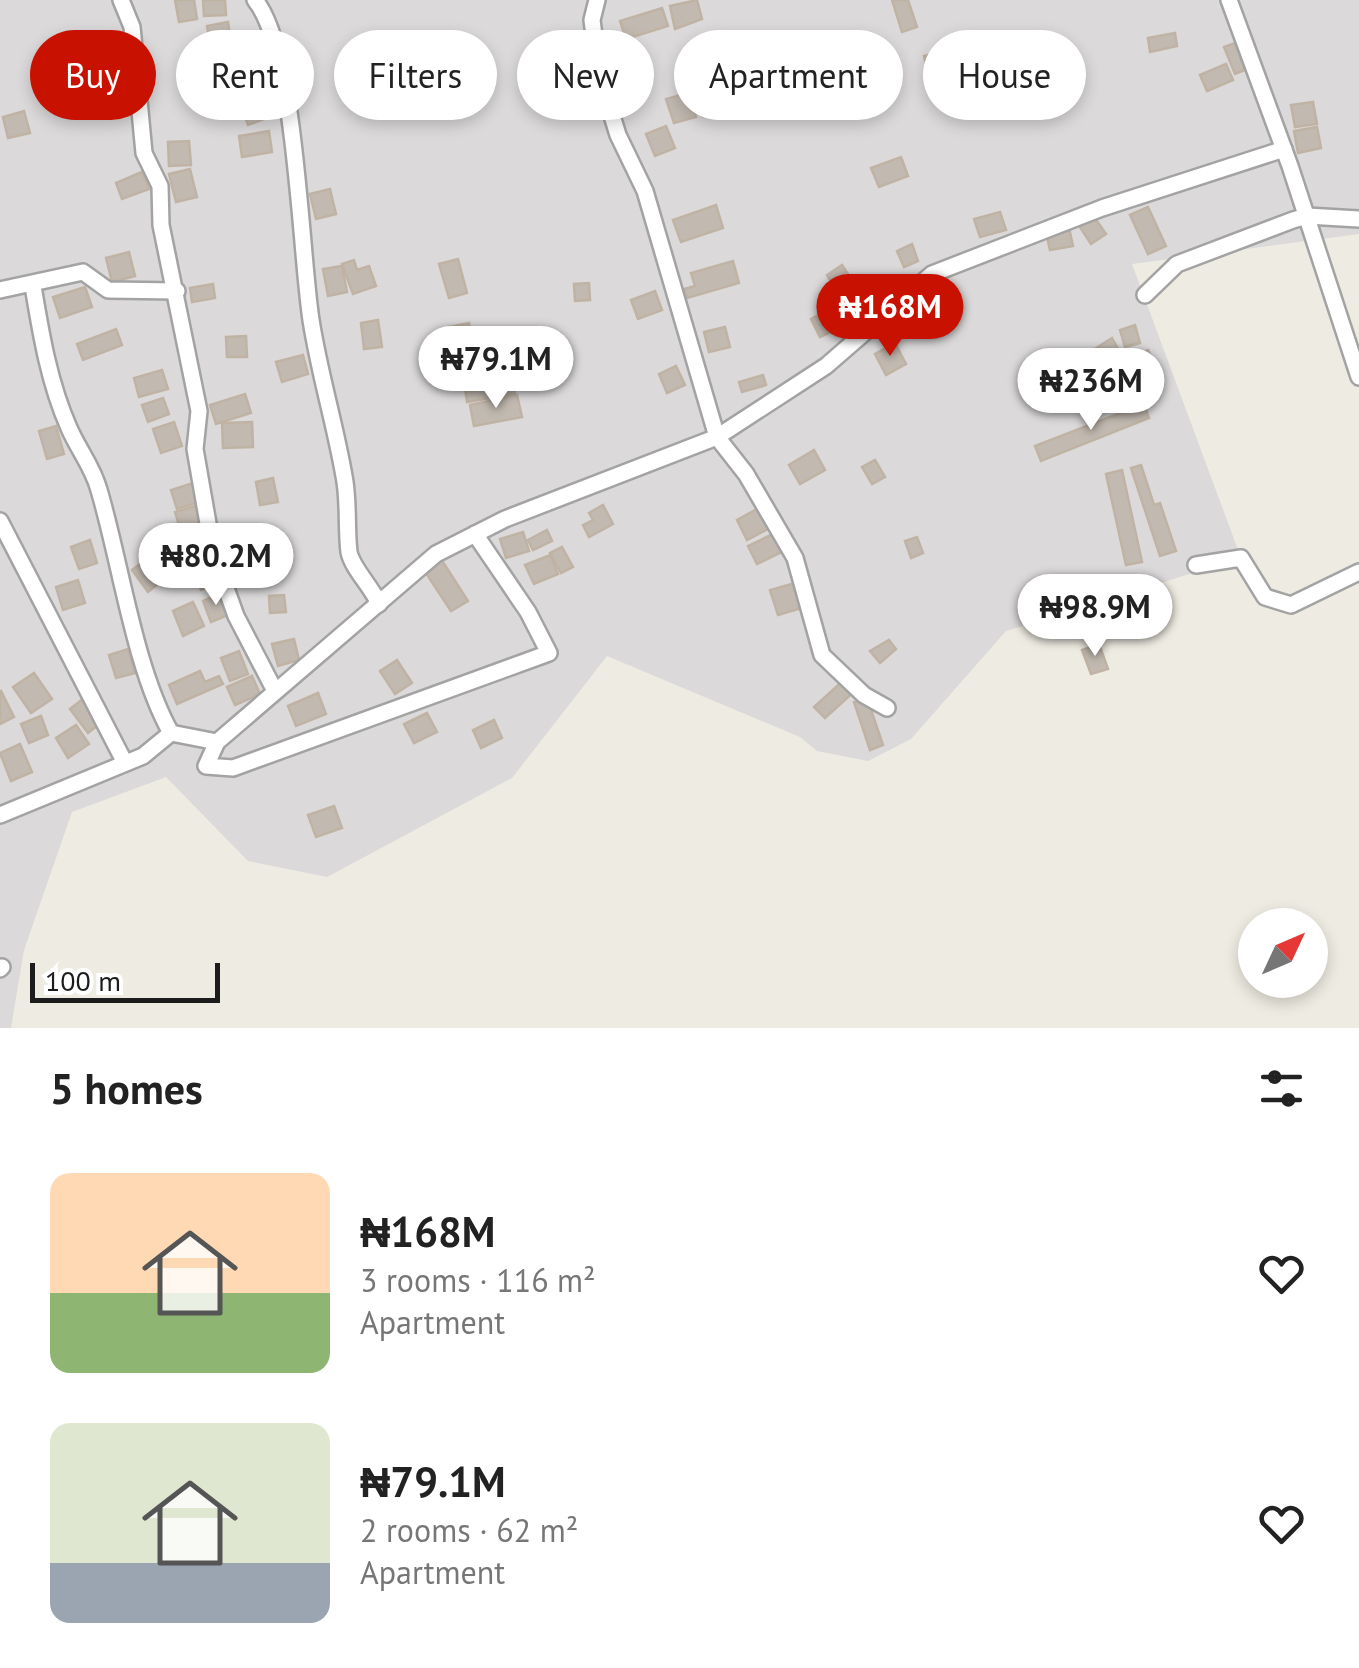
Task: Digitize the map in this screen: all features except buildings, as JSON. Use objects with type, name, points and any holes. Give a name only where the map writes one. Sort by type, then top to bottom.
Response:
[{"type":"street","points":[[121,0],[132,27],[130,41],[144,152],[160,186],[162,225],[199,411],[196,448],[214,552],[236,616],[275,690]]},
{"type":"street","points":[[255,0],[266,14],[280,73],[311,321],[328,388],[330,426],[344,476],[350,556],[379,604]]},
{"type":"street","points":[[597,0],[592,20],[599,74],[618,135],[645,191],[717,437],[746,474],[795,558],[822,654],[864,695],[888,708]]},
{"type":"street","points":[[1229,0],[1307,216],[1359,377]]},
{"type":"street","points":[[475,534],[528,612],[549,653],[233,768],[206,766],[217,742],[436,554],[475,534],[717,437],[826,366],[932,274],[1102,208],[1284,150]]},
{"type":"street","points":[[1145,295],[1177,264],[1307,216],[1359,219]]},
{"type":"street","points":[[0,290],[33,286],[83,272],[108,290],[177,291]]},
{"type":"street","points":[[33,286],[46,358],[68,428],[97,483],[128,593],[132,626],[171,733]]},
{"type":"street","points":[[0,520],[124,760]]},
{"type":"street","points":[[1196,565],[1240,558],[1265,597],[1291,605],[1359,572]]},
{"type":"street","points":[[171,733],[217,742]]},
{"type":"street","points":[[0,815],[124,760],[143,756],[171,733]]},
{"type":"shaded area","points":[[0,0],[1359,0],[1359,234],[1132,264],[1241,558],[1006,631],[911,739],[868,761],[817,751],[800,737],[607,656],[512,778],[327,877],[248,861],[166,777],[72,812],[24,950],[11,1028],[0,1028]]}]
